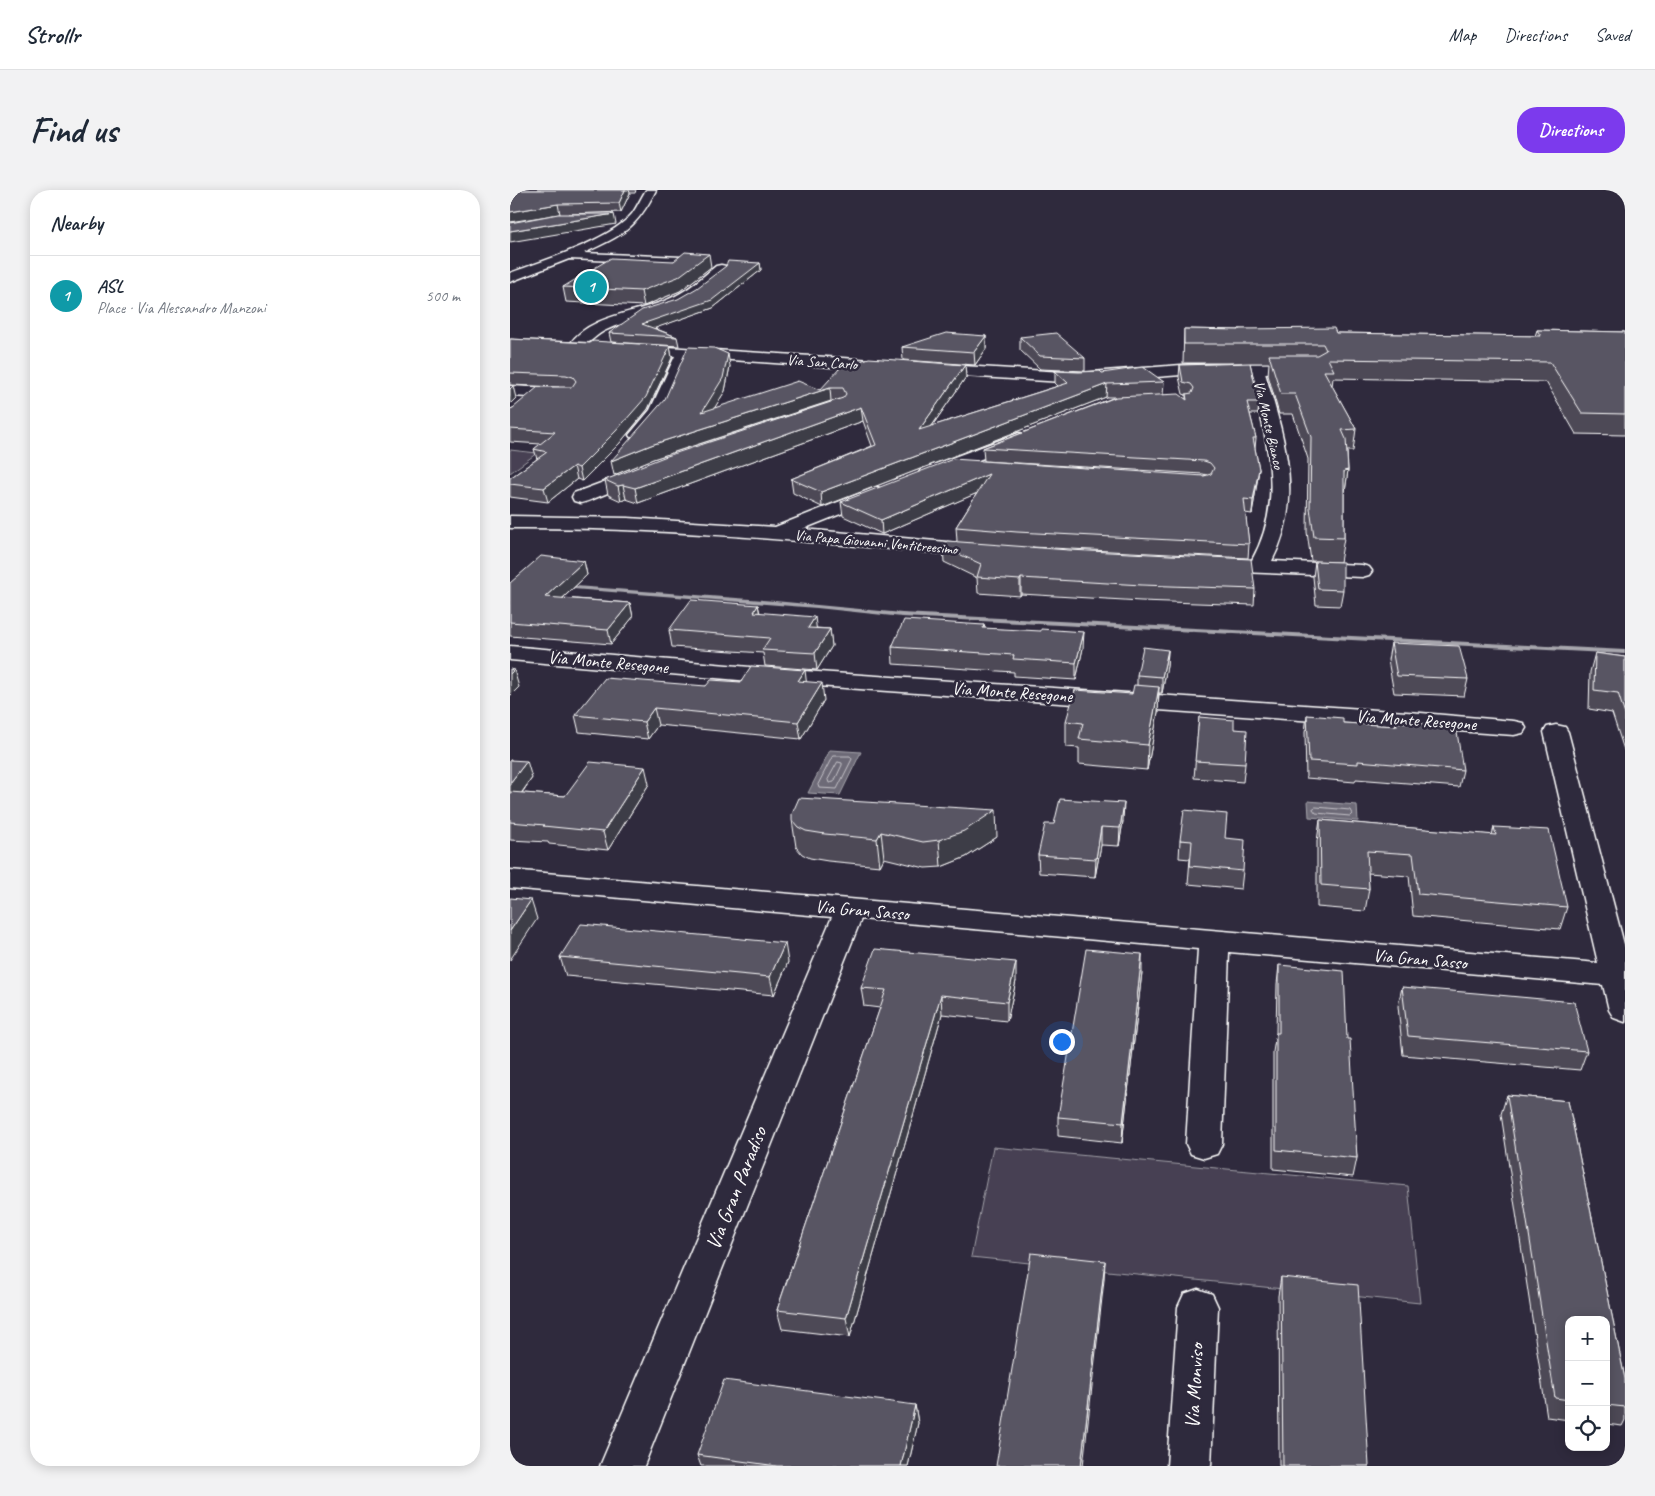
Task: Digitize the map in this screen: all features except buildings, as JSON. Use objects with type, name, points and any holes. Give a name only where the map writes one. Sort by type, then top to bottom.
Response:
[{"type":"street","points":[[510,278],[566,256],[614,232],[635,217],[651,190]]},
{"type":"street","points":[[616,217],[635,217]]},
{"type":"street","points":[[566,256],[682,261]]},
{"type":"street","points":[[576,345],[608,325],[682,298],[721,269]]},
{"type":"street","points":[[557,344],[596,346]]},
{"type":"street","name":"Via San Carlo","points":[[615,347],[1079,378],[1194,369],[1314,368]]},
{"type":"street","points":[[545,522],[582,497],[621,458],[658,411],[684,352]]},
{"type":"street","name":"Via Monte Bianco","points":[[1256,368],[1277,450],[1281,490],[1280,516],[1275,537],[1260,567]]},
{"type":"street","points":[[510,391],[569,394]]},
{"type":"street","points":[[516,410],[536,392]]},
{"type":"street","points":[[912,479],[1030,434]]},
{"type":"street","points":[[582,497],[660,465],[621,458]]},
{"type":"street","points":[[948,465],[987,468]]},
{"type":"street","points":[[776,533],[893,486]]},
{"type":"street","name":"Via Papa Giovanni Ventitreesimo","points":[[510,522],[635,523],[776,533],[999,553]]},
{"type":"street","points":[[1198,564],[1362,571]]},
{"type":"street","name":"Via Monte Resegone","points":[[510,653],[784,677],[1514,728]]},
{"type":"street","points":[[1556,732],[1621,976],[1625,1010]]},
{"type":"street","name":"Via Gran Sasso","points":[[510,879],[1621,976]]},
{"type":"street","name":"Via Gran Paradiso","points":[[622,1466],[850,909]]},
{"type":"street","points":[[1204,1144],[1214,941]]},
{"type":"street","name":"Via Monviso","points":[[1189,1466],[1198,1307]]},
{"type":"shaded area","points":[[510,450],[537,453],[510,473]]},
{"type":"shaded area","points":[[993,1147],[1408,1186],[1420,1303],[971,1257]]},
{"type":"water","points":[[830,750],[861,752],[840,795],[808,793]]},
{"type":"water","points":[[1308,801],[1357,805],[1358,821],[1309,817]]},
{"type":"waterway","points":[[562,587],[775,603],[902,615],[1625,652]]},
{"type":"place","name":"ASL","points":[[591,287]]}]
